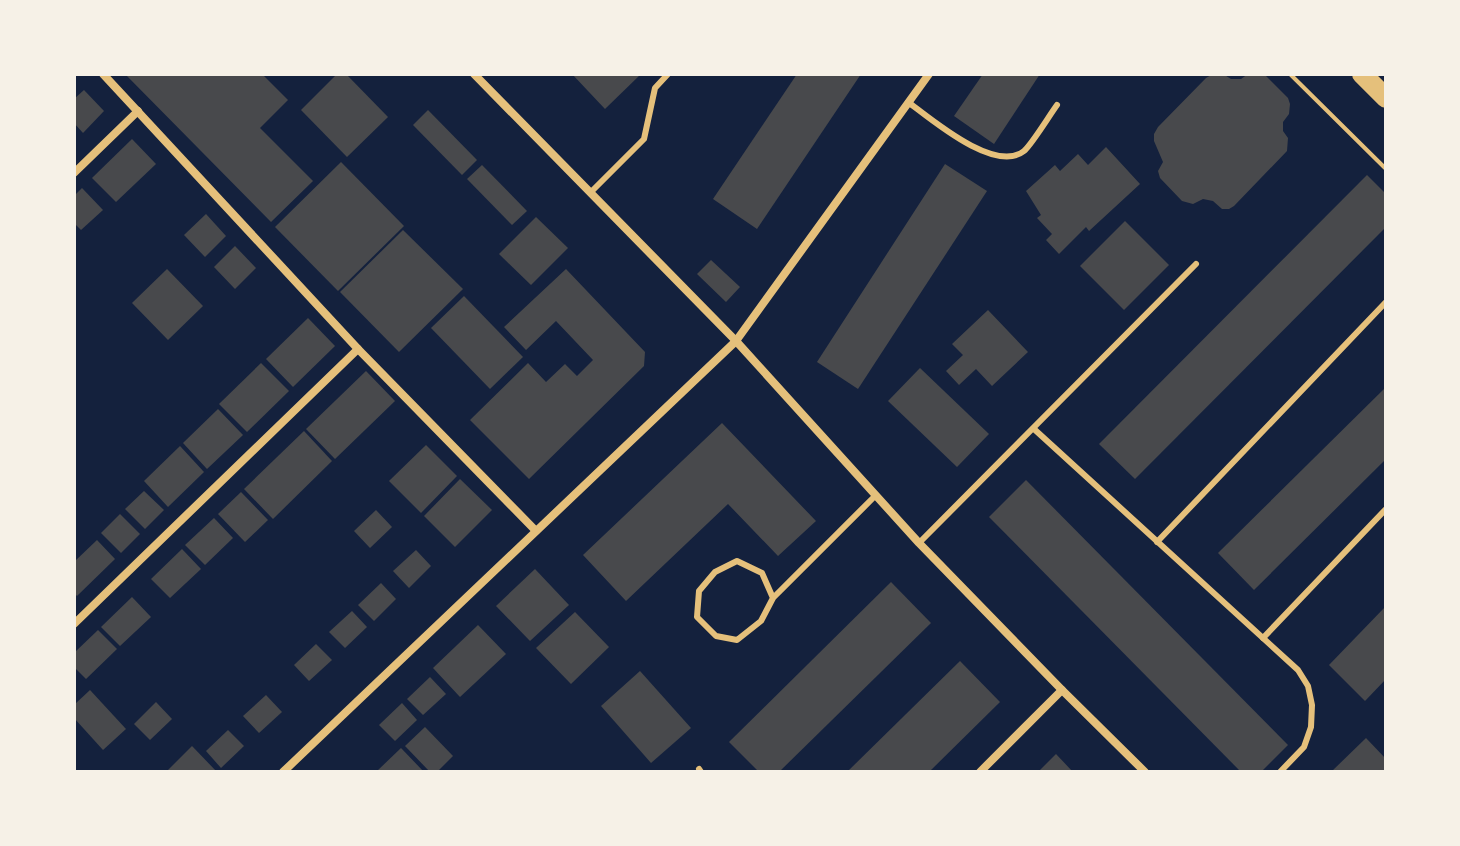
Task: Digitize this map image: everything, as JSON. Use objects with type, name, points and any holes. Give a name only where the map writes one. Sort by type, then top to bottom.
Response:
[{"type":"main road","points":[[1362,74],[1386,98]]},
{"type":"street","points":[[103,74],[358,349],[536,531]]},
{"type":"street","points":[[474,74],[736,341],[919,543],[1145,772]]},
{"type":"street","points":[[283,772],[736,341],[929,74]]},
{"type":"street","points":[[74,173],[138,111]]},
{"type":"street","points":[[74,624],[358,349]]},
{"type":"street","points":[[980,772],[1062,690]]},
{"type":"lane","points":[[590,193],[644,139],[655,88],[668,74]]},
{"type":"lane","points":[[908,102],[956,138],[991,155],[1012,156],[1023,151],[1057,105]]},
{"type":"lane","points":[[919,543],[1196,264]]},
{"type":"lane","points":[[1157,542],[1386,302]]},
{"type":"lane","points":[[1034,429],[1298,670],[1308,686],[1312,705],[1311,727],[1304,747],[1280,772]]},
{"type":"lane","points":[[773,598],[762,573],[737,561],[715,572],[699,591],[697,617],[716,636],[737,640],[761,621],[773,598],[876,495]]},
{"type":"lane","points":[[1263,638],[1386,509]]},
{"type":"path","points":[[1290,74],[1386,169]]},
{"type":"building","points":[[125,74],[262,74],[288,100],[260,128],[313,181],[271,222]]},
{"type":"building","points":[[337,74],[346,74],[388,117],[347,157],[301,110]]},
{"type":"building","points":[[572,74],[641,74],[605,109]]},
{"type":"building","points":[[797,74],[861,74],[757,229],[713,199]]},
{"type":"building","points":[[983,74],[1040,74],[994,144],[954,116]]},
{"type":"building","points":[[1213,74],[1241,79],[1248,74],[1264,74],[1288,98],[1290,104],[1289,114],[1283,122],[1283,131],[1288,138],[1287,151],[1229,209],[1222,209],[1213,201],[1203,199],[1193,204],[1182,201],[1160,178],[1158,171],[1163,162],[1154,141],[1158,127]]},
{"type":"building","points":[[84,90],[104,111],[83,133],[74,123],[74,99]]},
{"type":"building","points":[[428,110],[477,160],[462,175],[413,125]]},
{"type":"building","points":[[132,139],[156,164],[116,202],[92,178]]},
{"type":"building","points":[[1106,147],[1140,184],[1089,231],[1086,227],[1059,254],[1046,240],[1052,234],[1037,218],[1041,215],[1026,191],[1055,165],[1060,171],[1078,154],[1088,165]]},
{"type":"building","points":[[341,162],[404,226],[338,291],[275,227]]},
{"type":"building","points":[[945,164],[987,191],[858,389],[817,362]]},
{"type":"building","points":[[482,165],[527,211],[512,225],[467,179]]},
{"type":"building","points":[[1367,175],[1386,194],[1386,227],[1135,479],[1099,444]]},
{"type":"building","points":[[82,188],[103,210],[81,230],[74,223],[74,196]]},
{"type":"building","points":[[206,214],[226,236],[205,257],[184,235]]},
{"type":"building","points":[[536,217],[568,248],[531,285],[499,254]]},
{"type":"building","points":[[1125,221],[1169,265],[1124,310],[1080,266]]},
{"type":"building","points":[[403,230],[463,289],[399,352],[340,292]]},
{"type":"building","points":[[235,246],[256,268],[235,289],[214,267]]},
{"type":"building","points":[[711,260],[740,287],[726,302],[697,274]]},
{"type":"building","points":[[167,269],[203,306],[168,340],[132,303]]},
{"type":"building","points":[[566,269],[645,352],[644,366],[529,479],[470,420],[528,363],[546,382],[565,364],[577,376],[593,360],[556,321],[526,350],[504,327]]},
{"type":"building","points":[[464,296],[523,357],[490,389],[431,328]]},
{"type":"building","points":[[988,310],[1028,352],[992,386],[976,369],[959,385],[946,371],[963,355],[952,344]]},
{"type":"building","points":[[308,318],[335,346],[293,387],[266,359]]},
{"type":"building","points":[[261,363],[289,391],[247,432],[219,404]]},
{"type":"building","points":[[920,368],[989,434],[957,467],[888,401]]},
{"type":"building","points":[[366,371],[395,401],[335,459],[306,429]]},
{"type":"building","points":[[1386,387],[1386,459],[1254,590],[1218,553]]},
{"type":"building","points":[[218,409],[243,435],[207,469],[183,443]]},
{"type":"building","points":[[722,423],[816,521],[778,556],[728,504],[626,601],[583,555]]},
{"type":"building","points":[[304,431],[332,461],[273,519],[244,489]]},
{"type":"building","points":[[426,445],[457,476],[421,513],[389,481]]},
{"type":"building","points":[[180,446],[204,472],[168,507],[144,481]]},
{"type":"building","points":[[460,479],[492,510],[455,547],[424,516]]},
{"type":"building","points":[[1026,480],[1288,745],[1261,772],[1241,772],[989,517]]},
{"type":"building","points":[[144,491],[164,510],[145,529],[125,509]]},
{"type":"building","points":[[241,492],[268,520],[245,542],[218,514]]},
{"type":"building","points":[[376,510],[392,527],[370,548],[354,531]]},
{"type":"building","points":[[120,514],[140,534],[121,553],[101,533]]},
{"type":"building","points":[[214,518],[233,538],[205,565],[185,545]]},
{"type":"building","points":[[97,540],[115,559],[77,596],[74,593],[74,562]]},
{"type":"building","points":[[182,549],[201,569],[170,598],[151,579]]},
{"type":"building","points":[[416,550],[431,566],[409,588],[393,571]]},
{"type":"building","points":[[535,569],[569,605],[530,641],[496,606]]},
{"type":"building","points":[[891,582],[931,623],[779,772],[759,772],[729,742]]},
{"type":"building","points":[[381,583],[396,599],[374,621],[358,605]]},
{"type":"building","points":[[132,597],[151,617],[120,646],[101,627]]},
{"type":"building","points":[[1386,606],[1386,679],[1365,701],[1329,665]]},
{"type":"building","points":[[352,611],[367,627],[345,648],[329,632]]},
{"type":"building","points":[[575,612],[609,647],[571,684],[536,648]]},
{"type":"building","points":[[478,625],[506,654],[460,697],[433,668]]},
{"type":"building","points":[[98,630],[117,649],[86,679],[74,667],[74,653]]},
{"type":"building","points":[[316,644],[332,660],[309,681],[294,665]]},
{"type":"building","points":[[960,661],[1000,702],[929,772],[847,772]]},
{"type":"building","points":[[640,671],[691,728],[651,763],[601,706]]},
{"type":"building","points":[[430,677],[446,694],[423,715],[407,699]]},
{"type":"building","points":[[90,690],[126,729],[103,750],[74,718],[74,705]]},
{"type":"building","points":[[266,695],[282,712],[259,733],[243,716]]},
{"type":"building","points":[[156,702],[172,719],[150,740],[134,724]]},
{"type":"building","points":[[402,703],[417,720],[395,741],[379,725]]},
{"type":"building","points":[[425,727],[453,756],[437,772],[430,772],[405,746]]},
{"type":"building","points":[[228,730],[244,746],[221,768],[206,751]]},
{"type":"building","points":[[1366,738],[1386,759],[1386,772],[1331,772]]},
{"type":"building","points":[[192,746],[217,772],[166,772]]},
{"type":"building","points":[[401,748],[424,772],[376,772]]},
{"type":"building","points":[[1056,754],[1073,772],[1038,772]]}]
